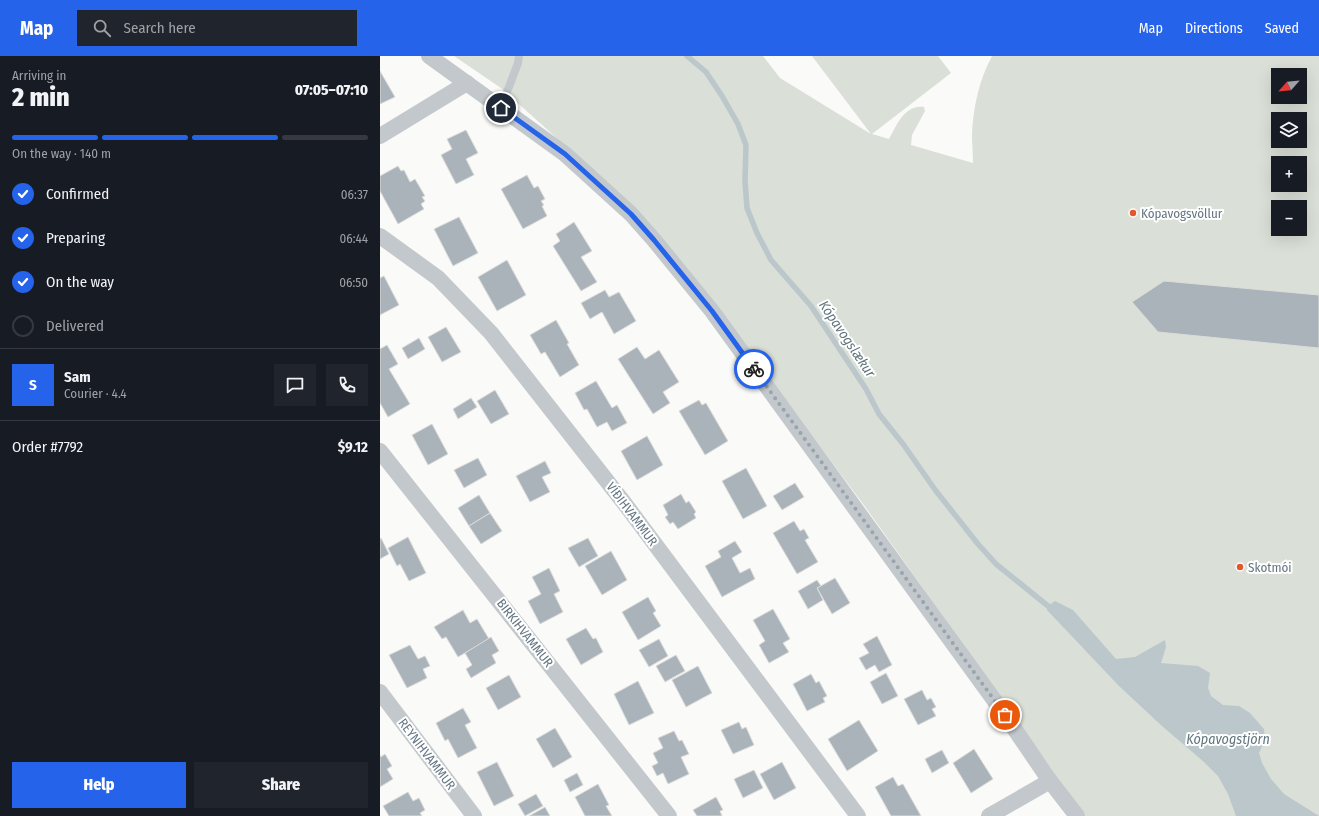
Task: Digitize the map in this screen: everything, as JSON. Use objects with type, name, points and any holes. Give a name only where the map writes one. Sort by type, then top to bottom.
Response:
[{"type":"street","points":[[429,56],[565,154],[631,214],[654,240],[712,311],[1005,715],[1050,781],[1077,816]]},
{"type":"street","points":[[380,136],[467,83]]},
{"type":"street","name":"VÍÐIHVAMMUR","points":[[380,236],[438,278],[491,333],[630,510],[858,816]]},
{"type":"street","name":"BIRKIHVAMMUR","points":[[380,451],[669,816]]},
{"type":"street","name":"REYNIHVAMMUR","points":[[380,692],[474,816]]},
{"type":"street","points":[[989,816],[1050,781]]},
{"type":"lane","points":[[501,108],[518,63],[519,56]]},
{"type":"shaded area","points":[[454,56],[763,56],[780,78],[871,134],[812,56],[938,56],[951,73],[872,134],[889,139],[898,122],[906,113],[917,107],[924,107],[925,111],[912,135],[911,145],[973,163],[972,135],[975,104],[980,84],[992,56],[1319,56],[1319,816],[1083,816],[1048,764],[866,508],[721,314],[633,207],[501,88]]},
{"type":"water","name":"Kópavogstjörn","points":[[1055,601],[1073,610],[1116,659],[1135,657],[1165,640],[1166,647],[1161,663],[1198,666],[1210,673],[1208,688],[1211,696],[1223,705],[1239,706],[1250,713],[1264,729],[1265,740],[1259,753],[1262,763],[1271,779],[1284,794],[1319,816],[1236,816],[1228,794],[1218,776],[1119,686],[1047,610],[1048,606]]},
{"type":"building","points":[[380,71],[395,97],[380,104]]},
{"type":"building","points":[[466,130],[478,153],[466,159],[474,175],[456,184],[441,155],[452,149],[447,139]]},
{"type":"building","points":[[398,166],[401,171],[404,170],[410,182],[415,179],[425,196],[422,197],[425,201],[421,204],[424,209],[398,224],[380,191],[380,176]]},
{"type":"building","points":[[527,175],[534,188],[538,186],[545,199],[541,201],[544,205],[542,206],[547,216],[523,229],[501,189]]},
{"type":"building","points":[[459,217],[478,253],[453,266],[434,229]]},
{"type":"building","points":[[574,222],[592,251],[581,257],[597,282],[581,291],[553,246],[560,241],[556,234]]},
{"type":"building","points":[[507,260],[526,295],[497,311],[478,277]]},
{"type":"building","points":[[384,276],[399,305],[380,315],[380,278]]},
{"type":"building","points":[[1164,281],[1319,295],[1319,348],[1158,332],[1132,302]]},
{"type":"building","points":[[605,290],[609,297],[619,292],[636,321],[614,334],[602,312],[590,319],[581,303]]},
{"type":"building","points":[[556,320],[579,365],[560,377],[545,352],[541,354],[530,335]]},
{"type":"building","points":[[446,327],[461,352],[442,362],[428,337]]},
{"type":"building","points":[[419,338],[425,349],[408,359],[402,348]]},
{"type":"building","points":[[387,345],[398,364],[389,369],[410,404],[388,417],[380,403],[380,349]]},
{"type":"building","points":[[637,347],[645,359],[659,350],[679,382],[663,392],[670,403],[653,414],[618,359]]},
{"type":"building","points":[[596,381],[612,408],[617,405],[627,423],[612,431],[607,422],[597,427],[587,409],[584,410],[575,393]]},
{"type":"building","points":[[495,390],[509,414],[491,424],[477,401]]},
{"type":"building","points":[[471,398],[477,407],[458,419],[453,409]]},
{"type":"building","points":[[699,400],[702,405],[706,403],[728,441],[705,455],[679,411]]},
{"type":"building","points":[[432,424],[448,454],[428,465],[412,435]]},
{"type":"building","points":[[647,436],[663,465],[637,480],[621,451]]},
{"type":"building","points":[[478,458],[487,475],[464,488],[454,470]]},
{"type":"building","points":[[545,461],[551,473],[542,477],[550,492],[530,502],[516,476]]},
{"type":"building","points":[[746,468],[767,506],[743,519],[722,481]]},
{"type":"building","points":[[795,483],[804,497],[782,510],[773,496]]},
{"type":"building","points":[[681,494],[686,503],[689,501],[696,512],[694,514],[696,518],[678,529],[673,522],[670,524],[665,517],[668,515],[663,505]]},
{"type":"building","points":[[479,495],[490,513],[469,526],[458,508]]},
{"type":"building","points":[[490,513],[502,531],[481,544],[469,526]]},
{"type":"building","points":[[794,521],[800,531],[804,529],[809,538],[805,540],[818,562],[797,574],[773,533]]},
{"type":"building","points":[[408,537],[426,573],[409,581],[400,564],[397,566],[388,548]]},
{"type":"building","points":[[381,538],[389,554],[380,559],[380,539]]},
{"type":"building","points":[[588,538],[598,556],[579,567],[568,548]]},
{"type":"building","points":[[735,541],[742,552],[732,558],[740,573],[750,568],[755,579],[722,597],[705,566],[721,557],[718,551]]},
{"type":"building","points":[[611,551],[627,580],[602,595],[585,566]]},
{"type":"building","points":[[549,568],[560,591],[554,594],[563,612],[540,624],[528,601],[541,594],[532,577]]},
{"type":"building","points":[[835,578],[850,603],[832,614],[817,588]]},
{"type":"building","points":[[817,580],[821,586],[817,588],[823,600],[808,609],[798,591]]},
{"type":"building","points":[[648,597],[656,611],[653,613],[661,626],[638,640],[622,612]]},
{"type":"building","points":[[773,609],[790,639],[783,643],[789,652],[769,663],[759,645],[765,641],[753,620]]},
{"type":"building","points":[[463,610],[470,623],[477,619],[489,639],[458,657],[446,637],[442,639],[434,627]]},
{"type":"building","points":[[586,628],[593,639],[596,638],[603,652],[581,665],[566,639]]},
{"type":"building","points":[[877,636],[892,665],[879,672],[875,665],[866,670],[859,658],[869,653],[863,644]]},
{"type":"building","points":[[491,637],[499,651],[492,655],[496,663],[471,678],[466,669],[472,665],[465,653]]},
{"type":"building","points":[[659,639],[668,656],[649,667],[639,650]]},
{"type":"building","points":[[410,645],[418,659],[425,656],[430,666],[423,669],[427,678],[407,688],[389,655]]},
{"type":"building","points":[[676,655],[685,671],[665,682],[656,666]]},
{"type":"building","points":[[698,666],[712,693],[686,707],[672,680]]},
{"type":"building","points":[[886,673],[898,696],[882,704],[870,682]]},
{"type":"building","points":[[811,674],[816,683],[819,681],[827,696],[823,698],[825,702],[807,711],[793,684]]},
{"type":"building","points":[[509,675],[521,697],[498,710],[486,688]]},
{"type":"building","points":[[638,681],[654,713],[629,725],[614,694]]},
{"type":"building","points":[[922,690],[927,700],[931,698],[936,707],[932,709],[936,716],[918,725],[904,699]]},
{"type":"building","points":[[463,708],[471,722],[465,725],[477,748],[458,758],[448,739],[445,741],[436,723]]},
{"type":"building","points":[[859,720],[878,751],[847,771],[828,739]]},
{"type":"building","points":[[739,722],[742,729],[746,727],[754,745],[733,754],[721,730]]},
{"type":"building","points":[[555,728],[572,757],[553,768],[536,739]]},
{"type":"building","points":[[674,731],[679,741],[682,740],[689,754],[681,757],[689,774],[668,784],[663,773],[657,776],[652,766],[658,763],[653,753],[663,748],[658,738]]},
{"type":"building","points":[[974,749],[993,779],[971,793],[953,763]]},
{"type":"building","points":[[942,750],[949,763],[932,773],[925,759]]},
{"type":"building","points":[[385,754],[392,766],[387,769],[393,779],[380,787],[380,755],[381,757]]},
{"type":"building","points":[[497,762],[514,796],[494,806],[477,772]]},
{"type":"building","points":[[782,762],[796,788],[774,800],[760,774]]},
{"type":"building","points":[[754,770],[763,788],[743,798],[734,779]]},
{"type":"building","points":[[577,773],[583,785],[570,792],[564,780]]},
{"type":"building","points":[[893,777],[898,786],[903,784],[921,816],[891,816],[875,787]]},
{"type":"building","points":[[598,784],[609,805],[606,806],[612,816],[585,816],[575,797]]},
{"type":"building","points":[[408,792],[413,801],[419,798],[425,810],[420,813],[422,816],[389,816],[383,806]]},
{"type":"building","points":[[536,794],[543,806],[525,816],[518,804]]},
{"type":"building","points":[[716,797],[723,810],[720,811],[722,816],[697,816],[693,810]]},
{"type":"building","points":[[545,807],[550,816],[529,816]]},
{"type":"waterway","name":"Kópavogslækur","points":[[687,56],[706,72],[738,124],[746,145],[745,181],[747,208],[757,233],[771,260],[811,306],[866,389],[879,414],[903,444],[936,491],[978,544],[996,564],[1048,606]]},
{"type":"way so far","points":[[754,369],[1005,715]]},
{"type":"place","name":"Kópavogsvöllur","points":[[1133,213]]},
{"type":"place","name":"Skotmói","points":[[1240,567]]},
{"type":"route","points":[[501,108],[565,154],[631,214],[712,311],[754,369]]}]
